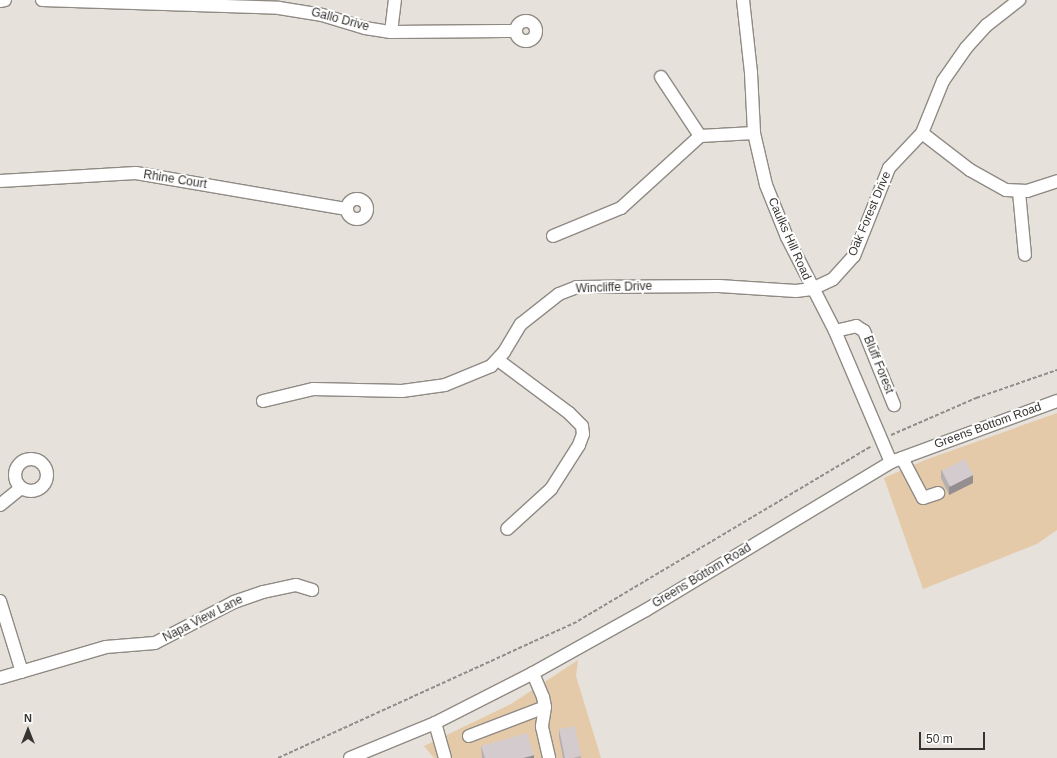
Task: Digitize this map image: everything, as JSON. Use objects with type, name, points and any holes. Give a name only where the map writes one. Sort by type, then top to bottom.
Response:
[{"type":"street","points":[[0,1],[5,0]]},
{"type":"street","name":"Gallo Drive","points":[[42,0],[279,8],[322,15],[365,28],[391,32],[516,31]]},
{"type":"street","points":[[391,32],[395,0]]},
{"type":"street","name":"Caulks Hill Road","points":[[742,0],[751,73],[754,133],[758,159],[775,210],[812,288],[835,331],[882,440],[923,498],[938,494]]},
{"type":"street","name":"Oak Forest Drive","points":[[812,288],[833,279],[854,256],[889,168],[922,133],[943,81],[966,48],[987,24],[1019,0]]},
{"type":"street","points":[[662,77],[700,136]]},
{"type":"street","points":[[553,236],[621,208],[700,136],[754,133]]},
{"type":"street","points":[[922,133],[988,181],[1006,190],[1019,192],[1057,181]]},
{"type":"street","name":"Rhine Court","points":[[0,181],[136,173],[347,209]]},
{"type":"street","points":[[1019,192],[1025,254]]},
{"type":"street","name":"Wincliffe Drive","points":[[263,401],[295,391],[313,389],[418,390],[445,385],[491,366],[498,360],[521,324],[559,294],[577,287],[719,286],[796,292],[812,288]]},
{"type":"street","name":"Bluff Forest","points":[[835,331],[856,326],[864,331],[894,405]]},
{"type":"street","points":[[498,360],[569,413],[582,426],[583,434],[579,445],[551,489],[507,529]]},
{"type":"street","name":"Greens Bottom Road","points":[[350,758],[435,723],[533,673],[646,610],[897,460],[1057,401]]},
{"type":"street","points":[[0,505],[21,488]]},
{"type":"street","name":"Napa View Lane","points":[[0,678],[114,645],[155,643],[234,602],[256,594],[288,586],[302,585],[312,590]]},
{"type":"street","points":[[0,601],[22,672]]},
{"type":"street","points":[[533,673],[543,697],[545,707],[542,727],[550,758]]},
{"type":"street","points":[[469,736],[545,707]]},
{"type":"street","points":[[435,723],[445,758]]},
{"type":"path","points":[[278,758],[578,621],[882,440],[976,398],[1057,370]]},
{"type":"shaded area","points":[[1057,413],[1057,530],[1037,544],[923,589],[884,478],[925,460]]},
{"type":"shaded area","points":[[578,660],[576,676],[601,758],[434,758],[424,746],[511,704]]},
{"type":"building","points":[[965,459],[973,475],[950,487],[942,471]]},
{"type":"building","points":[[575,726],[581,756],[565,758],[559,729]]},
{"type":"building","points":[[527,733],[534,755],[523,758],[485,758],[481,746]]}]
